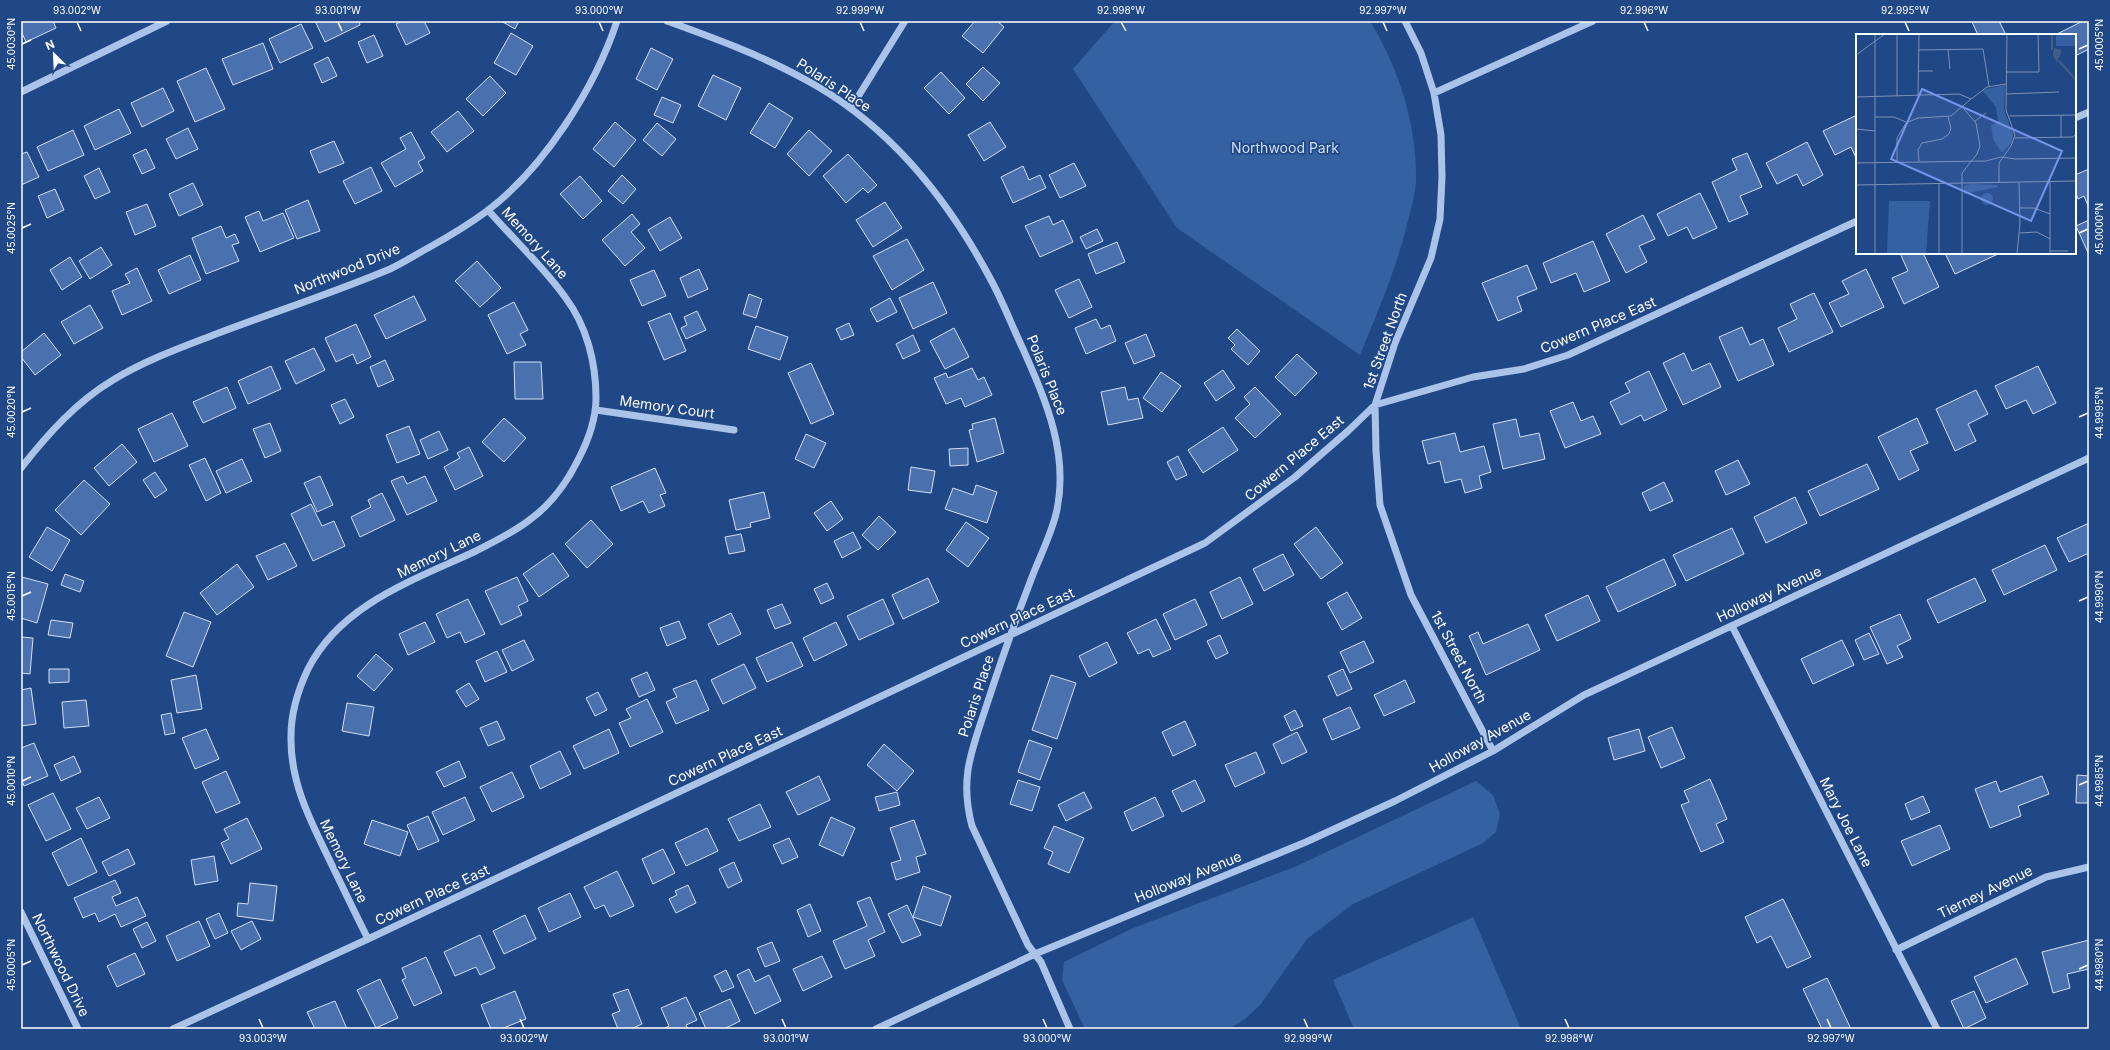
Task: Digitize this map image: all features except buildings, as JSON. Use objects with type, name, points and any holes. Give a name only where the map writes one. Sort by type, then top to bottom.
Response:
[{"type":"street","points":[[21,92],[167,21]]},
{"type":"street","name":"Northwood Drive","points":[[21,468],[45,438],[76,407],[112,381],[150,359],[392,268],[443,239],[488,210],[520,180],[544,152],[579,104],[599,65],[617,21]]},
{"type":"street","name":"Polaris Place","points":[[667,21],[762,57],[808,80],[851,108],[904,156],[933,189],[964,231],[992,282],[1043,394],[1054,426],[1059,456],[1059,485],[1056,514],[1009,636],[970,757],[965,782],[966,805],[972,826],[1028,945],[1040,962],[1070,1029]]},
{"type":"street","points":[[851,108],[905,21]]},
{"type":"street","name":"1st Street North","points":[[1405,21],[1421,53],[1434,93],[1441,135],[1442,177],[1440,219],[1431,258],[1395,343],[1375,405],[1376,451],[1380,505],[1412,595],[1493,751]]},
{"type":"street","points":[[1434,93],[1593,21]]},
{"type":"street","points":[[2076,118],[2089,112]]},
{"type":"street","name":"Memory Lane","points":[[368,939],[298,792],[292,764],[290,734],[295,705],[301,684],[314,658],[327,640],[353,614],[386,594],[508,535],[532,518],[554,498],[571,474],[585,448],[596,410],[596,380],[591,351],[580,323],[566,298],[488,210]]},
{"type":"street","name":"Cowern Place East","points":[[173,1029],[368,939],[1206,543],[1295,477],[1348,431],[1375,405],[1473,377],[1524,369],[1568,355],[1856,221]]},
{"type":"street","name":"Memory Court","points":[[596,410],[734,430]]},
{"type":"street","name":"Holloway Avenue","points":[[876,1029],[1035,954],[1306,842],[1395,801],[1493,751],[1584,696],[2089,458]]},
{"type":"street","name":"Mary Joe Lane","points":[[1732,626],[1936,1029]]},
{"type":"street","name":"Tierney Avenue","points":[[1896,950],[2046,877],[2089,867]]},
{"type":"street","name":"Northwood Drive","points":[[21,912],[78,1029]]},
{"type":"green space","name":"Northwood Park","points":[[1115,21],[1370,21],[1389,57],[1404,97],[1413,138],[1416,179],[1413,200],[1404,238],[1387,289],[1360,355],[1177,228],[1073,69]]},
{"type":"green space","points":[[1476,781],[1493,795],[1500,814],[1496,832],[1483,843],[1353,904],[1307,939],[1260,1005],[1245,1019],[1229,1029],[1085,1029],[1062,980],[1064,962],[1131,929],[1297,866]]},
{"type":"green space","points":[[1473,917],[1521,1029],[1354,1029],[1333,980]]}]
